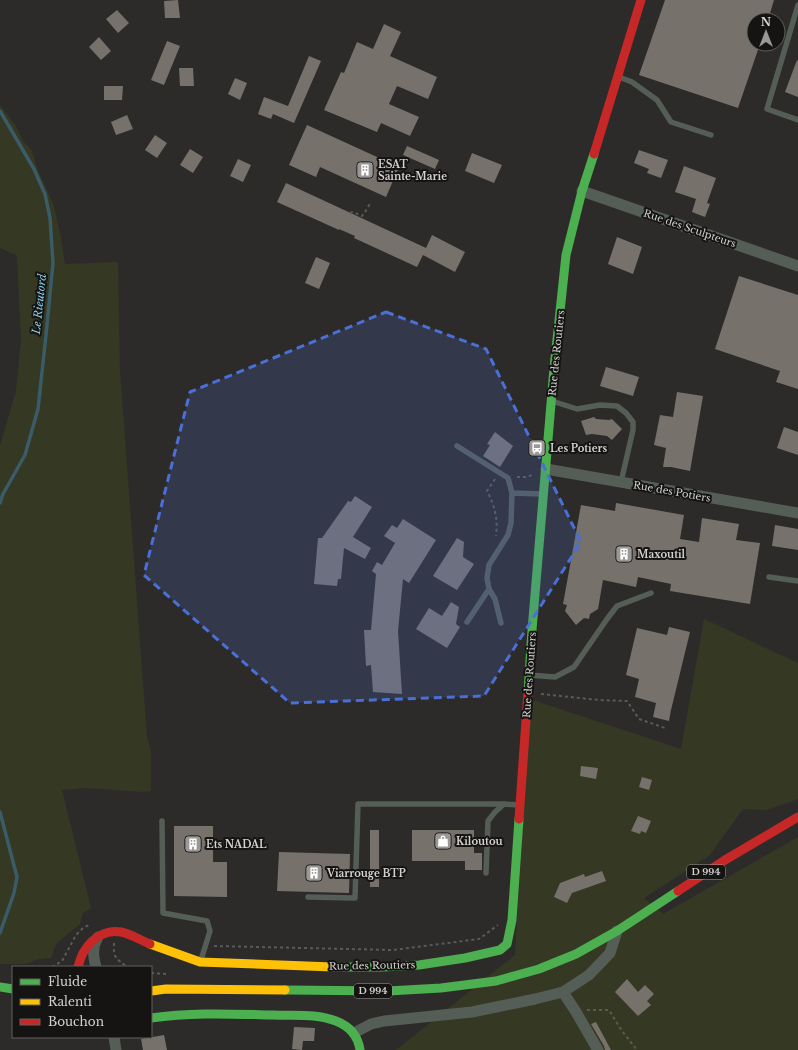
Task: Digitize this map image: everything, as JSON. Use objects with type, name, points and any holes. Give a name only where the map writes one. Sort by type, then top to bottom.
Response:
[{"type":"street","name":"Rue des Routiers","points":[[99,935],[113,931],[121,932],[151,945],[200,962],[343,967],[382,967],[465,958],[500,950],[507,944],[512,920],[529,675],[554,368],[566,256],[582,191],[640,0]]},
{"type":"street","name":"Rue des Sculpteurs","points":[[582,191],[798,266]]},
{"type":"street","name":"Rue des Potiers","points":[[546,469],[798,513]]},
{"type":"street","name":"D 994","points":[[152,991],[166,989],[388,991],[441,988],[496,981],[539,969],[576,954],[617,931],[726,860],[798,817]]},
{"type":"street","points":[[354,1033],[370,1024],[384,1021],[472,1012],[563,992],[590,975],[610,953],[617,931]]},
{"type":"street","points":[[78,966],[85,949],[99,935]]},
{"type":"street","points":[[96,966],[93,951],[95,942],[99,935]]},
{"type":"street","points":[[0,983],[12,983]]},
{"type":"street","name":"D 994","points":[[152,986],[166,989]]},
{"type":"street","points":[[0,987],[12,989]]},
{"type":"street","points":[[563,992],[598,1050]]},
{"type":"street","points":[[152,1018],[188,1014],[313,1016],[344,1025],[354,1033],[360,1046],[360,1050]]},
{"type":"street","points":[[114,1038],[116,1050]]},
{"type":"lane","points":[[798,5],[768,109],[798,120]]},
{"type":"lane","points":[[617,76],[632,82],[658,100],[671,122],[711,135]]},
{"type":"lane","points":[[552,401],[576,409],[600,405],[617,406],[634,422],[621,482]]},
{"type":"lane","points":[[457,446],[508,478],[512,493],[511,523],[508,535],[489,565],[487,578],[489,589],[495,599],[501,623]]},
{"type":"lane","points":[[512,493],[544,494]]},
{"type":"lane","points":[[769,577],[798,581]]},
{"type":"lane","points":[[467,622],[489,589]]},
{"type":"lane","points":[[529,675],[555,677],[574,667],[617,606],[651,593]]},
{"type":"lane","points":[[308,897],[355,898],[358,804],[504,804],[520,806]]},
{"type":"lane","points":[[486,872],[488,821],[504,804]]},
{"type":"lane","points":[[162,821],[163,913],[207,921],[210,931],[200,962]]},
{"type":"path","points":[[350,213],[353,212],[362,216],[371,202]]},
{"type":"path","points":[[528,692],[599,700],[627,701],[639,719],[665,728]]},
{"type":"path","points":[[206,946],[393,950],[479,939],[499,925]]},
{"type":"path","points":[[152,973],[172,974]]},
{"type":"path","points":[[576,1012],[582,1010],[609,1010],[622,1031],[637,1050]]},
{"type":"highlighted area","points":[[386,312],[486,349],[581,542],[484,696],[290,703],[144,575],[190,392]]},
{"type":"green space","points":[[0,105],[16,126],[23,141],[32,151],[38,171],[53,203],[65,264],[118,262],[120,371],[147,737],[151,751],[151,791],[144,792],[85,788],[62,790],[91,908],[83,913],[80,924],[56,944],[51,958],[39,959],[26,964],[0,964],[0,446],[16,391],[21,340],[17,257],[16,255],[0,248]]},
{"type":"green space","points":[[704,619],[798,663],[798,799],[767,810],[743,809],[709,856],[644,898],[663,914],[798,837],[798,1050],[396,1050],[515,955],[530,699],[681,749]]},
{"type":"building","points":[[178,0],[180,18],[165,18],[164,1]]},
{"type":"building","points":[[665,0],[774,0],[770,12],[746,12],[746,52],[757,52],[738,108],[639,75]]},
{"type":"building","points":[[117,10],[129,23],[118,33],[106,19]]},
{"type":"building","points":[[384,24],[401,32],[390,56],[437,77],[428,99],[397,86],[389,104],[419,117],[410,136],[381,123],[377,132],[324,110],[341,72],[344,73],[357,42],[373,49]]},
{"type":"building","points":[[99,37],[111,51],[101,60],[89,47]]},
{"type":"building","points":[[167,41],[180,46],[164,85],[151,80]]},
{"type":"building","points":[[309,56],[321,61],[294,123],[273,114],[271,119],[258,114],[264,97],[288,106]]},
{"type":"building","points":[[797,60],[798,61],[798,97],[785,92]]},
{"type":"building","points":[[179,68],[193,68],[194,86],[180,86]]},
{"type":"building","points":[[235,78],[247,83],[240,100],[228,94]]},
{"type":"building","points":[[104,86],[123,86],[122,100],[104,100]]},
{"type":"building","points":[[127,115],[133,129],[116,135],[111,122]]},
{"type":"building","points":[[307,125],[399,167],[386,197],[320,167],[316,177],[289,165]]},
{"type":"building","points":[[155,135],[167,143],[157,158],[145,150]]},
{"type":"building","points":[[407,146],[439,160],[435,169],[403,155]]},
{"type":"building","points":[[190,149],[203,157],[193,173],[180,165]]},
{"type":"building","points":[[639,150],[668,160],[661,178],[647,173],[649,169],[634,163]]},
{"type":"building","points":[[472,153],[502,165],[494,183],[465,171]]},
{"type":"building","points":[[238,159],[251,165],[243,182],[230,176]]},
{"type":"building","points":[[684,166],[716,178],[707,203],[710,204],[705,217],[692,212],[696,199],[675,192]]},
{"type":"building","points":[[286,183],[426,248],[432,235],[465,252],[455,272],[423,255],[417,267],[354,238],[355,236],[277,202]]},
{"type":"building","points":[[617,237],[642,247],[633,274],[608,264]]},
{"type":"building","points":[[316,257],[330,263],[319,289],[305,283]]},
{"type":"building","points":[[739,276],[798,295],[798,389],[776,382],[780,371],[715,349]]},
{"type":"building","points":[[606,367],[639,377],[633,396],[600,386]]},
{"type":"building","points":[[677,392],[703,396],[690,471],[663,467],[666,448],[654,445],[660,415],[673,417]]},
{"type":"building","points":[[594,417],[596,419],[612,419],[622,429],[612,440],[607,436],[592,434],[586,435],[581,421]]},
{"type":"building","points":[[784,427],[798,432],[798,455],[777,448]]},
{"type":"building","points":[[495,432],[513,446],[500,467],[483,456],[490,445],[487,444]]},
{"type":"building","points":[[355,496],[372,507],[353,537],[371,548],[365,559],[344,548],[341,579],[338,579],[337,586],[314,584],[318,538],[322,538],[348,501],[351,502]]},
{"type":"building","points":[[616,503],[684,515],[680,539],[699,542],[702,518],[739,524],[736,540],[760,543],[750,604],[670,591],[671,584],[638,577],[636,587],[603,580],[598,609],[590,614],[589,619],[584,618],[576,625],[565,611],[567,605],[563,604],[581,505],[615,511]]},
{"type":"building","points":[[403,519],[436,540],[409,583],[403,579],[398,631],[402,694],[373,692],[371,665],[366,666],[364,630],[371,630],[376,574],[372,571],[377,562],[382,565],[395,543],[384,536],[392,525],[397,528]]},
{"type":"building","points":[[775,525],[798,529],[798,550],[772,546]]},
{"type":"building","points":[[457,538],[464,542],[463,557],[474,564],[457,590],[433,576]]},
{"type":"building","points":[[451,602],[459,607],[456,624],[460,627],[447,648],[416,629],[429,608],[442,616]]},
{"type":"building","points":[[669,627],[690,632],[669,721],[653,717],[656,703],[635,697],[639,679],[626,675],[637,628],[667,635]]},
{"type":"building","points":[[581,766],[598,768],[596,779],[580,776]]},
{"type":"building","points":[[642,777],[652,780],[649,790],[639,787]]},
{"type":"building","points":[[638,816],[651,821],[646,833],[641,831],[640,834],[631,831]]},
{"type":"building","name":"Ets NADAL","points":[[174,826],[213,826],[213,862],[227,862],[227,897],[174,896]]},
{"type":"building","points":[[370,830],[379,830],[379,887],[370,887]]},
{"type":"building","name":"Kiloutou","points":[[412,830],[474,830],[474,853],[482,853],[482,870],[465,870],[465,861],[412,861]]},
{"type":"building","name":"Viarrouge BTP","points":[[279,852],[350,854],[349,893],[277,891]]},
{"type":"building","points":[[602,871],[606,881],[572,893],[567,903],[554,897],[560,883],[584,874],[585,877]]},
{"type":"building","points":[[627,979],[638,992],[645,985],[654,994],[647,1001],[651,1005],[638,1016],[615,992]]},
{"type":"building","points":[[596,1022],[611,1050],[605,1050],[591,1024]]},
{"type":"building","points":[[294,1027],[315,1028],[314,1041],[303,1041],[302,1050],[292,1049]]},
{"type":"building","points":[[164,1035],[167,1050],[143,1050],[141,1039]]},
{"type":"waterway","name":"Le Rieutord","points":[[0,111],[34,169],[45,194],[50,218],[53,263],[38,409],[25,455],[3,494],[0,503]]},
{"type":"waterway","name":"Le Rieutord","points":[[0,812],[17,877],[14,893],[0,933]]},
{"type":"traffic: fast","points":[[528,692],[554,368],[566,255],[582,191],[594,154]]},
{"type":"traffic: fast","points":[[333,967],[419,965],[465,958],[500,950],[507,944],[512,920],[519,819]]},
{"type":"traffic: fast","points":[[285,990],[388,991],[441,988],[496,981],[539,969],[576,954],[617,931],[678,891]]},
{"type":"traffic: fast","points":[[0,987],[12,989]]},
{"type":"traffic: fast","points":[[152,1018],[212,1014],[305,1015],[328,1018],[349,1029],[355,1036],[360,1050]]},
{"type":"traffic: slow","points":[[150,944],[200,962],[333,967]]},
{"type":"traffic: slow","points":[[152,991],[166,989],[285,990]]},
{"type":"traffic: jam","points":[[594,154],[641,0]]},
{"type":"traffic: jam","points":[[519,819],[528,692]]},
{"type":"traffic: jam","points":[[678,891],[725,860],[798,817]]},
{"type":"traffic: jam","points":[[78,966],[82,954],[88,946],[96,938],[105,933],[116,931],[121,932],[150,944]]},
{"type":"place","name":"ESAT Sainte-Marie","points":[[365,170]]},
{"type":"place","name":"Les Potiers","points":[[537,448]]},
{"type":"place","name":"Maxoutil","points":[[624,554]]},
{"type":"place","name":"Kiloutou","points":[[443,841]]},
{"type":"place","name":"Ets NADAL","points":[[193,844]]},
{"type":"place","name":"Viarrouge BTP","points":[[314,873]]}]
